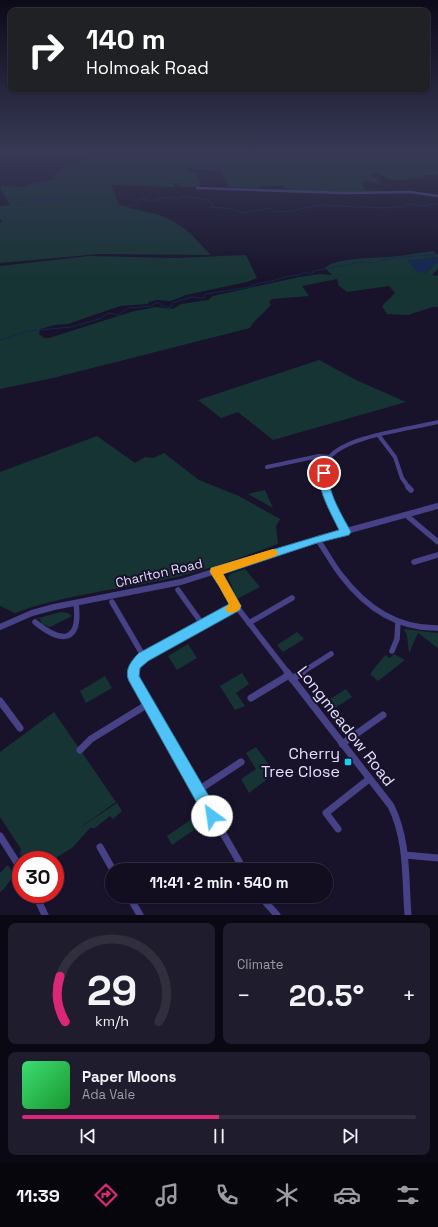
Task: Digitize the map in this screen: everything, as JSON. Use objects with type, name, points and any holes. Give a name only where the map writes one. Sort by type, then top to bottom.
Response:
[{"type":"street","points":[[346,532],[326,490],[323,478],[325,467],[330,458],[347,445],[359,440],[438,422]]},
{"type":"street","points":[[379,436],[395,457],[402,478],[411,490]]},
{"type":"street","points":[[267,467],[324,455],[330,458]]},
{"type":"street","name":"Charlton Road","points":[[0,627],[32,613],[162,586],[215,572],[317,539],[438,506]]},
{"type":"street","points":[[406,515],[438,542]]},
{"type":"street","points":[[317,539],[342,576],[367,604],[398,622],[426,629],[438,628]]},
{"type":"street","points":[[414,562],[438,555]]},
{"type":"street","name":"Longmeadow Road","points":[[215,572],[223,582],[236,606],[391,806],[397,816],[401,829],[405,855],[408,915]]},
{"type":"street","points":[[178,590],[203,625]]},
{"type":"street","points":[[249,623],[292,598]]},
{"type":"street","points":[[112,602],[144,657]]},
{"type":"street","points":[[35,622],[45,631],[60,638],[66,637],[74,632],[76,628],[76,603]]},
{"type":"street","points":[[236,606],[144,657],[134,666],[133,677],[240,863]]},
{"type":"street","points":[[392,651],[397,639],[398,622]]},
{"type":"street","points":[[251,698],[331,654]]},
{"type":"street","points":[[0,701],[20,728]]},
{"type":"street","points":[[80,750],[91,739],[148,704]]},
{"type":"street","points":[[342,744],[383,715]]},
{"type":"street","points":[[197,790],[241,762]]},
{"type":"street","points":[[338,829],[326,813],[369,779]]},
{"type":"street","points":[[0,836],[12,855]]},
{"type":"street","points":[[100,847],[109,863]]},
{"type":"street","points":[[405,855],[438,858]]},
{"type":"street","points":[[39,903],[45,915]]},
{"type":"street","points":[[133,903],[140,915]]},
{"type":"street","points":[[266,903],[277,915]]},
{"type":"green space","points":[[5,196],[115,196],[119,205],[167,218],[178,224],[211,255],[100,254],[0,263],[0,223],[3,221],[0,219],[0,206],[10,205]]},
{"type":"green space","points":[[433,251],[438,255],[438,259],[436,257],[408,261],[425,273],[438,262],[438,269],[432,275],[438,276],[438,307],[433,307],[408,315],[387,314],[382,306],[395,293],[389,286],[347,292],[339,286],[337,279],[302,286],[309,296],[272,299],[269,302],[271,305],[250,328],[53,378],[0,389],[0,266],[89,256],[176,258],[246,255],[257,278],[247,282],[186,295],[171,301],[158,300],[149,302],[148,304],[120,306],[68,324],[55,325],[40,329],[39,334],[44,338],[49,338],[131,312],[155,307],[173,309],[181,304],[208,300],[213,296],[299,277],[320,274],[332,275],[325,268],[345,260],[393,257]]},
{"type":"green space","points":[[319,360],[358,381],[406,402],[273,440],[238,412],[221,418],[198,400]]},
{"type":"green space","points":[[97,436],[135,463],[145,457],[153,458],[164,453],[199,480],[239,496],[280,519],[276,526],[278,544],[181,576],[71,597],[15,613],[0,606],[0,472]]},
{"type":"green space","points":[[265,490],[273,508],[248,494]]},
{"type":"green space","points":[[245,569],[260,587],[237,599],[228,577],[232,573]]},
{"type":"green space","points":[[61,612],[68,613],[72,616],[50,627],[42,624],[40,619],[35,619]]},
{"type":"green space","points":[[404,629],[438,633],[438,648],[418,633],[409,653],[407,636]]},
{"type":"green space","points":[[297,632],[304,639],[283,652],[277,645]]},
{"type":"green space","points":[[188,644],[197,658],[177,670],[168,656]]},
{"type":"green space","points":[[394,654],[405,660],[378,681],[370,674],[385,655],[390,658]]},
{"type":"green space","points":[[242,673],[249,684],[236,693],[245,706],[235,710],[220,686]]},
{"type":"green space","points":[[105,676],[112,688],[86,703],[80,691]]},
{"type":"green space","points":[[346,689],[352,697],[330,711],[324,703]]},
{"type":"green space","points":[[54,712],[116,802],[75,831],[117,803],[122,811],[113,819],[110,816],[95,828],[90,828],[72,848],[64,853],[64,851],[21,851],[21,849],[0,817],[0,752]]},
{"type":"green space","points":[[256,747],[275,773],[249,793],[241,779],[256,769],[246,753]]},
{"type":"green space","points":[[196,816],[201,825],[172,845],[167,836]]},
{"type":"green space","points":[[8,865],[12,872],[12,878],[0,892],[0,873]]},
{"type":"water","points":[[436,257],[438,262],[425,273],[417,272],[408,261]]},
{"type":"waterway","points":[[15,205],[41,200],[54,201],[51,198],[69,196]]},
{"type":"waterway","points":[[83,196],[108,198],[117,205],[121,206],[133,206],[137,204],[135,201],[147,198],[146,201],[154,201],[169,197],[177,199],[182,196],[207,200],[213,204],[210,207],[232,209],[242,213],[271,208],[275,212],[291,211],[319,205],[381,208],[401,207],[407,204],[425,206],[429,204],[438,204]]},
{"type":"waterway","points":[[0,340],[28,331],[71,327],[99,319],[109,313],[118,315],[128,308],[152,306],[155,303],[160,303],[162,306],[171,308],[172,303],[192,297],[204,298],[206,294],[250,287],[258,283],[300,275],[303,272],[312,274],[313,271],[361,262],[374,263],[386,259],[438,254]]},
{"type":"slow traffic","points":[[231,609],[236,606],[223,582],[215,572],[273,553]]},
{"type":"place","name":"Cherry Tree Close","points":[[348,762]]},
{"type":"route","points":[[212,816],[133,677],[134,666],[144,657],[236,606],[223,582],[215,572],[317,539],[346,532],[329,500],[323,478],[324,473]]}]
